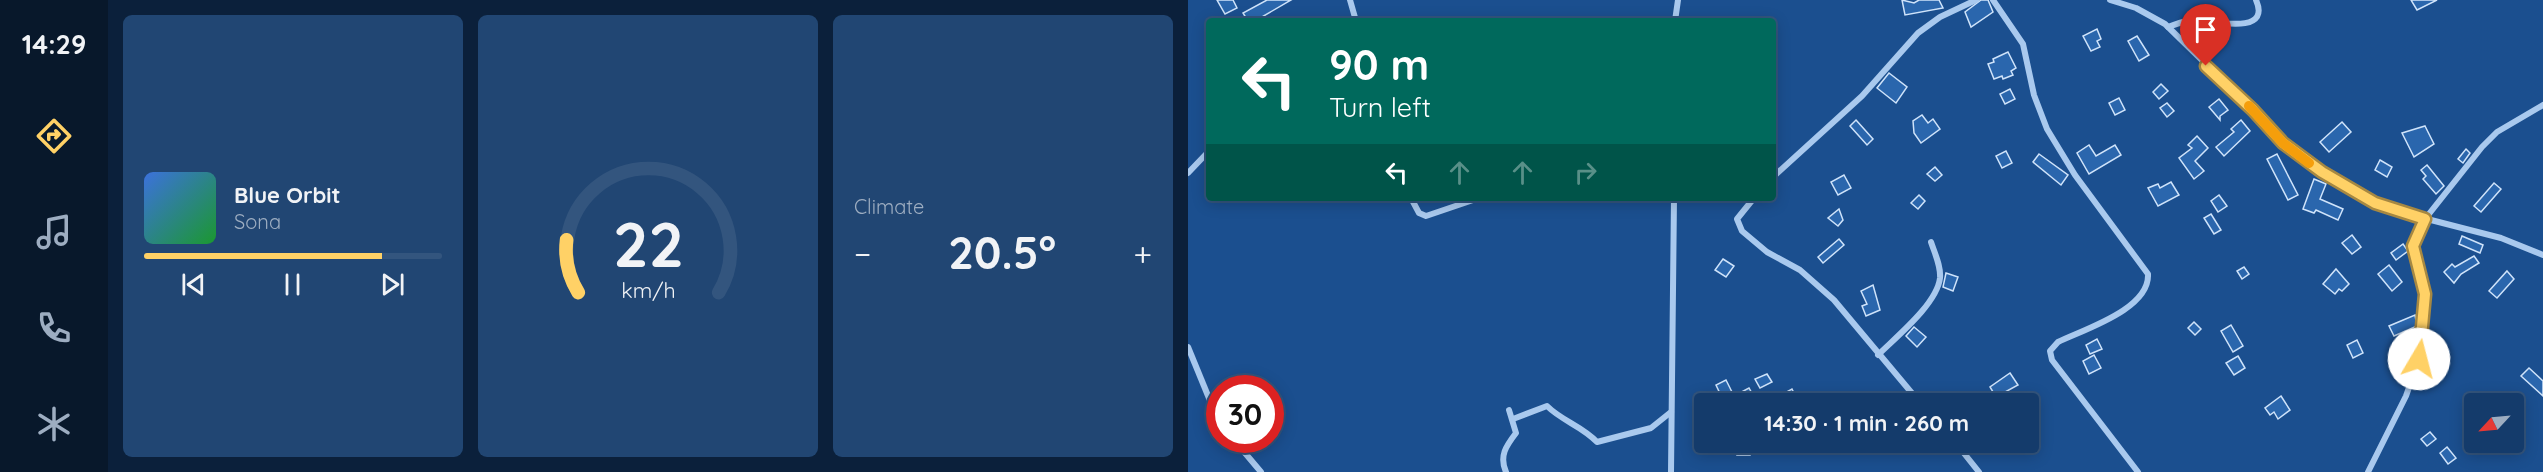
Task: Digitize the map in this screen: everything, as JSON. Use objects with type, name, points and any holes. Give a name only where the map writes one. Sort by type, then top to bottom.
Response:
[{"type":"street","points":[[1350,0],[1355,18]]},
{"type":"street","points":[[1676,18],[1678,0]]},
{"type":"street","points":[[1776,174],[1862,96],[1918,33],[1940,17],[1976,0]]},
{"type":"street","points":[[1993,0],[2023,44],[2034,95],[2047,129],[2075,174],[2148,274],[2145,291],[2132,306],[2058,342],[2050,351],[2052,360],[2138,472]]},
{"type":"street","points":[[2110,0],[2148,14],[2168,27],[2297,155],[2375,203],[2425,219],[2501,238],[2543,255]]},
{"type":"street","points":[[2168,27],[2188,20],[2245,24],[2257,16],[2259,10],[2256,0]]},
{"type":"street","points":[[2368,472],[2406,396],[2419,359],[2425,294],[2413,246],[2425,219],[2496,132],[2543,105]]},
{"type":"street","points":[[1188,173],[1206,154]]},
{"type":"street","points":[[1413,201],[1419,213],[1426,216],[1470,201]]},
{"type":"street","points":[[1671,472],[1674,201]]},
{"type":"street","points":[[1751,201],[1739,214],[1739,226],[1767,252],[1800,270],[1845,311],[1912,393]]},
{"type":"street","points":[[1878,354],[1914,320],[1939,285],[1939,263],[1931,242]]},
{"type":"street","points":[[1188,346],[1206,390]]},
{"type":"street","points":[[1513,419],[1547,406],[1556,414],[1580,426],[1597,442],[1651,428],[1671,412]]},
{"type":"street","points":[[1506,472],[1502,463],[1504,448],[1516,433],[1509,410]]},
{"type":"street","points":[[1245,453],[1261,472]]},
{"type":"street","points":[[1964,453],[1979,472]]},
{"type":"building","points":[[1217,0],[1233,0],[1237,8],[1225,14]]},
{"type":"building","points":[[1267,0],[1291,0],[1260,18],[1246,18],[1243,13]]},
{"type":"building","points":[[1902,0],[1914,3],[1919,0],[1939,0],[1943,8],[1905,15]]},
{"type":"building","points":[[1981,0],[1988,0],[1993,12],[1971,27],[1965,12]]},
{"type":"building","points":[[2411,0],[2437,0],[2417,10]]},
{"type":"building","points":[[2097,29],[2101,39],[2097,41],[2100,47],[2091,51],[2083,36]]},
{"type":"building","points":[[2137,36],[2149,55],[2139,61],[2128,41]]},
{"type":"building","points":[[2008,52],[2016,68],[2011,71],[2013,75],[2003,79],[2002,76],[1994,79],[1988,64]]},
{"type":"building","points":[[1889,73],[1907,87],[1896,103],[1877,88]]},
{"type":"building","points":[[2161,84],[2168,91],[2159,99],[2153,92]]},
{"type":"building","points":[[2010,89],[2015,99],[2005,104],[2000,94]]},
{"type":"building","points":[[2119,98],[2125,110],[2115,115],[2109,103]]},
{"type":"building","points":[[2219,99],[2228,110],[2220,116],[2220,120],[2209,107]]},
{"type":"building","points":[[2167,103],[2174,111],[2167,117],[2160,108]]},
{"type":"building","points":[[1922,115],[1928,123],[1933,119],[1940,129],[1921,143],[1914,133],[1913,121]]},
{"type":"building","points":[[1856,120],[1873,139],[1867,145],[1850,126]]},
{"type":"building","points":[[2241,120],[2250,131],[2224,156],[2216,147],[2234,132],[2231,129]]},
{"type":"building","points":[[2342,122],[2351,132],[2329,152],[2320,142]]},
{"type":"building","points":[[2425,126],[2434,144],[2414,157],[2402,133]]},
{"type":"building","points":[[2197,136],[2208,148],[2195,161],[2204,171],[2194,179],[2179,158],[2192,148],[2188,145]]},
{"type":"building","points":[[2089,145],[2096,156],[2115,145],[2121,155],[2089,174],[2077,153]]},
{"type":"building","points":[[2466,149],[2470,153],[2463,163],[2458,159]]},
{"type":"building","points":[[2006,151],[2012,163],[2002,168],[1996,156]]},
{"type":"building","points":[[2039,154],[2068,175],[2061,185],[2033,162]]},
{"type":"building","points":[[2277,154],[2298,195],[2288,200],[2267,159]]},
{"type":"building","points":[[2380,160],[2392,167],[2387,177],[2375,170]]},
{"type":"building","points":[[2427,165],[2444,186],[2436,194],[2423,179],[2426,176],[2421,170]]},
{"type":"building","points":[[1935,167],[1942,175],[1935,181],[1927,174]]},
{"type":"building","points":[[1844,175],[1851,188],[1838,195],[1831,182]]},
{"type":"building","points":[[2314,179],[2326,184],[2320,199],[2343,209],[2338,220],[2316,210],[2314,213],[2303,209]]},
{"type":"building","points":[[2171,182],[2179,195],[2158,206],[2148,188],[2158,184],[2160,188]]},
{"type":"building","points":[[2494,183],[2501,189],[2481,212],[2474,206]]},
{"type":"building","points":[[1919,195],[1925,201],[1918,209],[1911,203]]},
{"type":"building","points":[[2219,195],[2227,206],[2218,212],[2211,201]]},
{"type":"building","points":[[1839,209],[1843,220],[1838,226],[1828,218]]},
{"type":"building","points":[[2211,214],[2221,230],[2214,234],[2204,218]]},
{"type":"building","points":[[2352,235],[2361,247],[2352,254],[2342,243]]},
{"type":"building","points":[[2462,236],[2483,245],[2480,253],[2459,244]]},
{"type":"building","points":[[1839,239],[1844,245],[1823,263],[1818,257]]},
{"type":"building","points":[[2403,244],[2408,251],[2396,260],[2391,253]]},
{"type":"building","points":[[2474,256],[2479,263],[2461,274],[2454,283],[2444,272],[2452,264],[2455,267]]},
{"type":"building","points":[[1723,259],[1734,266],[1726,277],[1715,270]]},
{"type":"building","points":[[2389,265],[2402,282],[2392,291],[2378,274]]},
{"type":"building","points":[[2244,267],[2249,274],[2242,279],[2237,271]]},
{"type":"building","points":[[2336,269],[2349,284],[2335,294],[2323,284]]},
{"type":"building","points":[[2507,271],[2514,279],[2497,298],[2489,291]]},
{"type":"building","points":[[1946,273],[1958,277],[1953,291],[1943,287]]},
{"type":"building","points":[[1873,285],[1880,310],[1866,316],[1862,306],[1867,304],[1861,291]]},
{"type":"building","points":[[2415,315],[2417,326],[2394,336],[2389,326]]},
{"type":"building","points":[[2194,322],[2201,329],[2195,335],[2188,328]]},
{"type":"building","points":[[2231,325],[2243,346],[2233,352],[2221,331]]},
{"type":"building","points":[[1914,327],[1926,337],[1917,347],[1906,336]]},
{"type":"building","points":[[2097,339],[2102,349],[2090,354],[2086,345]]},
{"type":"building","points":[[2357,340],[2363,353],[2353,358],[2347,345]]},
{"type":"building","points":[[2094,355],[2101,368],[2089,374],[2083,361]]},
{"type":"building","points":[[2238,356],[2245,368],[2234,375],[2226,363]]},
{"type":"building","points":[[2529,368],[2543,381],[2543,396],[2521,376]]},
{"type":"building","points":[[2010,373],[2018,385],[2003,393],[1994,393],[1990,387]]},
{"type":"building","points":[[1767,374],[1772,382],[1760,388],[1755,379]]},
{"type":"building","points":[[1726,380],[1732,393],[1720,393],[1716,385]]},
{"type":"building","points":[[1749,388],[1752,393],[1740,393]]},
{"type":"building","points":[[2281,396],[2290,410],[2278,419],[2274,412],[2270,415],[2265,408]]},
{"type":"building","points":[[2430,432],[2436,439],[2427,446],[2421,439]]},
{"type":"building","points":[[2447,447],[2456,458],[2448,464],[2440,453]]},
{"type":"building","points":[[1737,453],[1750,453],[1750,455],[1737,455]]},
{"type":"slow traffic","points":[[2249,106],[2283,143],[2309,163]]},
{"type":"route","points":[[2206,66],[2297,155],[2375,203],[2425,219],[2414,238],[2413,246],[2425,294],[2419,359]]}]
